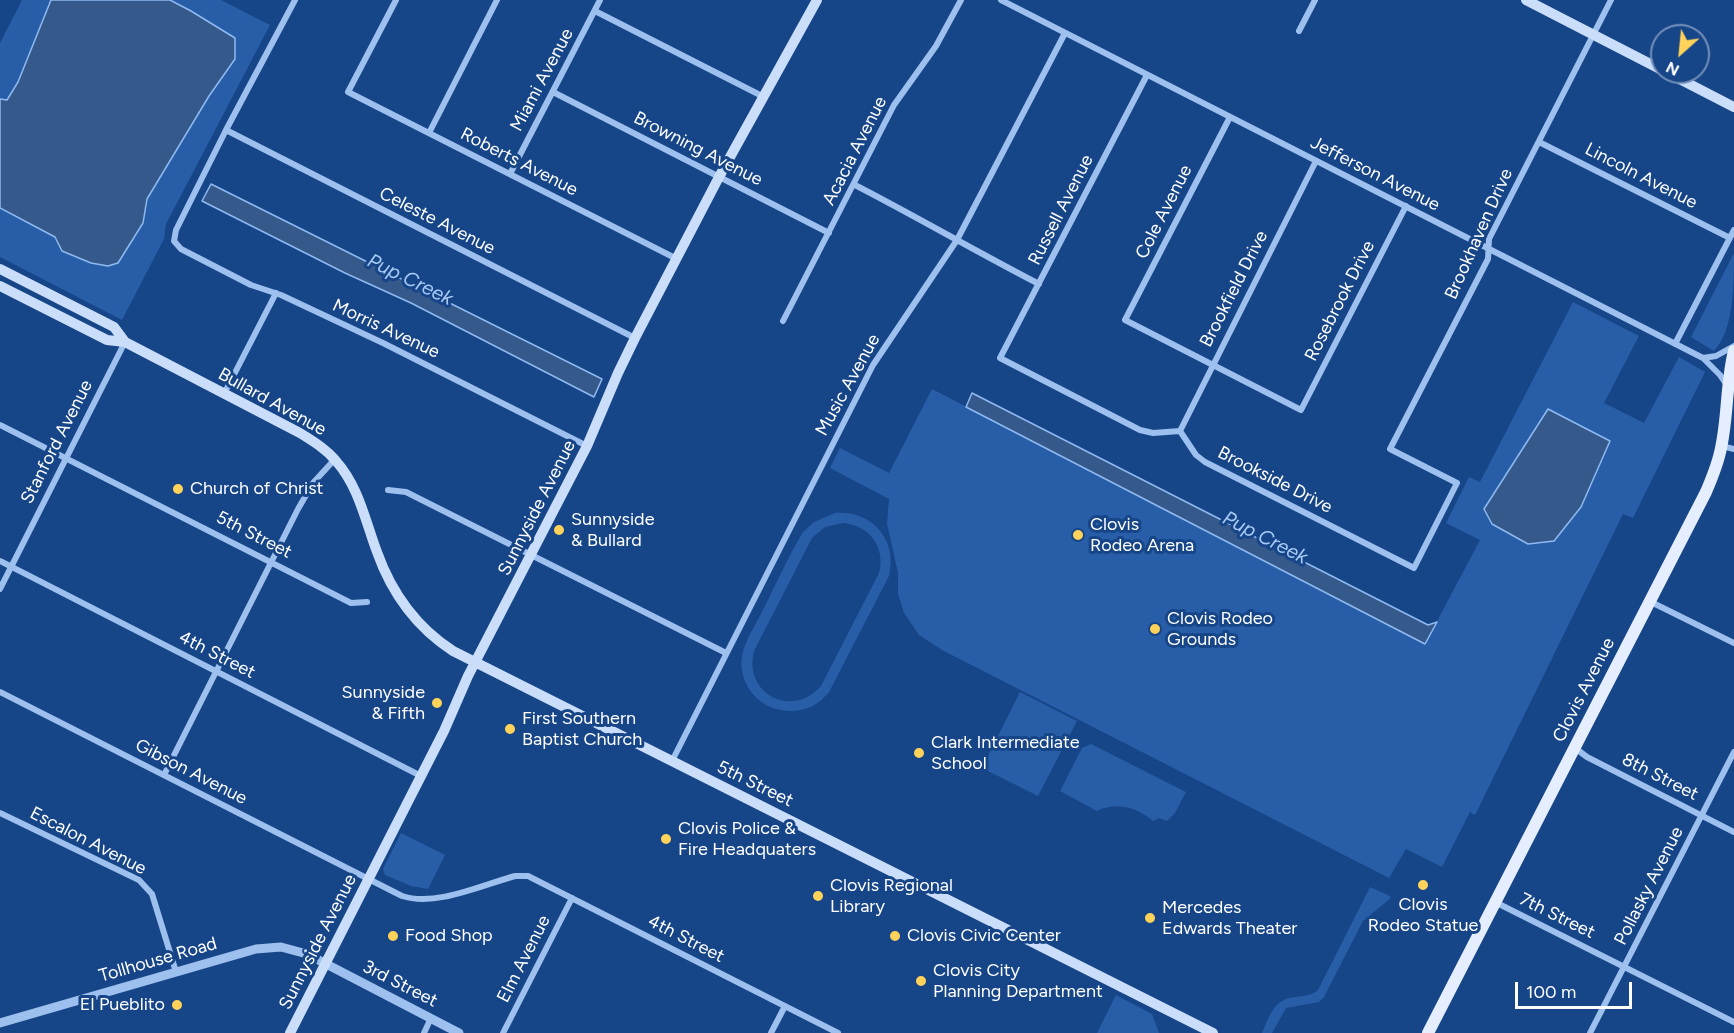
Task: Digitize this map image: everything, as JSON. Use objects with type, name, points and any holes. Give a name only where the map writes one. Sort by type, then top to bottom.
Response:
[{"type":"main road","name":"Sunnyside Avenue","points":[[290,1033],[421,776],[475,663],[587,446],[635,338],[719,177],[818,0]]},
{"type":"main road","points":[[1526,0],[1650,64]]},
{"type":"main road","points":[[1689,84],[1734,107]]},
{"type":"main road","name":"Bullard Avenue","points":[[0,269],[114,327],[125,342]]},
{"type":"main road","name":"Bullard Avenue","points":[[0,286],[107,340],[125,342],[300,433],[320,446],[335,459],[351,480],[381,563],[407,611],[438,641],[475,663]]},
{"type":"main road","name":"Clovis Avenue","points":[[1428,1033],[1728,447],[1727,385],[1734,351]]},
{"type":"main road","name":"5th Street","points":[[475,663],[1213,1033]]},
{"type":"street","points":[[226,130],[294,0]]},
{"type":"street","name":"Roberts Avenue","points":[[396,0],[348,92],[677,259]]},
{"type":"street","points":[[429,133],[498,0]]},
{"type":"street","name":"Miami Avenue","points":[[510,174],[600,0]]},
{"type":"street","name":"Acacia Avenue","points":[[783,321],[855,185],[894,105],[936,46],[961,0]]},
{"type":"street","name":"Jefferson Avenue","points":[[1001,0],[1703,358],[1727,385]]},
{"type":"street","points":[[1299,32],[1315,0]]},
{"type":"street","name":"Brookhaven Drive","points":[[1457,483],[1390,449],[1488,259],[1489,239],[1611,0]]},
{"type":"street","points":[[595,11],[764,97]]},
{"type":"street","name":"Music Avenue","points":[[672,761],[873,365],[957,240],[1065,33]]},
{"type":"street","name":"Russell Avenue","points":[[1147,75],[1000,358],[1140,430],[1153,433],[1180,431]]},
{"type":"street","name":"Browning Avenue","points":[[553,92],[829,233]]},
{"type":"street","name":"Cole Avenue","points":[[1213,365],[1125,320],[1230,117]]},
{"type":"street","name":"Morris Avenue","points":[[226,130],[176,230],[174,241],[182,249],[251,285],[276,293],[383,343],[587,446]]},
{"type":"street","name":"Celeste Avenue","points":[[226,130],[635,338]]},
{"type":"street","name":"Lincoln Avenue","points":[[1539,142],[1730,238]]},
{"type":"street","name":"Brookfield Drive","points":[[1180,431],[1316,161]]},
{"type":"street","points":[[855,185],[966,247],[1039,284]]},
{"type":"street","name":"Rosebrook Drive","points":[[1213,365],[1300,410],[1406,206]]},
{"type":"street","points":[[1675,344],[1734,230]]},
{"type":"street","points":[[224,394],[276,293]]},
{"type":"street","name":"Stanford Avenue","points":[[0,589],[125,342]]},
{"type":"street","points":[[1703,358],[1716,356],[1734,346]]},
{"type":"street","name":"5th Street","points":[[0,425],[351,603],[367,602]]},
{"type":"street","name":"Brookside Drive","points":[[1180,431],[1196,455],[1205,462],[1414,568],[1457,483]]},
{"type":"street","points":[[164,775],[313,483],[335,459]]},
{"type":"street","points":[[388,490],[406,492],[726,653]]},
{"type":"street","name":"4th Street","points":[[0,561],[421,776]]},
{"type":"street","points":[[1649,601],[1734,643]]},
{"type":"street","name":"Gibson Avenue","points":[[0,692],[369,879]]},
{"type":"street","name":"8th Street","points":[[1575,748],[1587,757],[1734,832]]},
{"type":"street","name":"Pollasky Avenue","points":[[1590,1033],[1734,752]]},
{"type":"street","name":"Escalon Avenue","points":[[0,813],[139,880],[152,894],[176,972]]},
{"type":"street","name":"4th Street","points":[[369,879],[402,896],[428,900],[519,875],[533,878],[838,1033]]},
{"type":"street","name":"Elm Avenue","points":[[503,1033],[572,898]]},
{"type":"street","name":"7th Street","points":[[1495,902],[1734,1022]]},
{"type":"street","name":"Tollhouse Road","points":[[0,1023],[255,949],[271,947],[293,949],[325,964]]},
{"type":"street","name":"3rd Street","points":[[325,964],[459,1033]]},
{"type":"street","points":[[771,1033],[785,1006]]},
{"type":"street","points":[[424,1033],[431,1018]]},
{"type":"shaded area","points":[[22,0],[221,0],[270,25],[166,224],[164,239],[122,320],[0,257],[0,43]]},
{"type":"shaded area","points":[[51,0],[170,0],[235,38],[235,59],[209,96],[147,199],[143,223],[118,263],[108,266],[91,263],[62,251],[55,237],[0,208],[0,99],[7,100],[18,82]]},
{"type":"shaded area","points":[[211,184],[602,379],[594,397],[411,303],[345,273],[202,201]]},
{"type":"shaded area","points":[[1734,253],[1732,306],[1726,331],[1714,351],[1691,337]]},
{"type":"shaded area","name":"Clovis Rodeo Grounds","points":[[1573,302],[1639,336],[1604,403],[1644,423],[1679,357],[1705,372],[1633,518],[1623,514],[1475,815],[1470,812],[1442,867],[1406,849],[1389,878],[942,650],[919,635],[904,613],[898,594],[898,573],[887,524],[889,499],[830,468],[840,448],[889,473],[932,389],[1425,644],[1480,540],[1446,523],[1469,477],[1480,482]]},
{"type":"shaded area","points":[[972,393],[1428,625],[1437,622],[1425,644],[966,407]]},
{"type":"shaded area","points":[[1548,409],[1610,441],[1581,507],[1554,541],[1528,544],[1492,524],[1484,509]]},
{"type":"shaded area","points":[[835,513],[848,513],[871,522],[886,539],[890,551],[889,576],[829,692],[819,702],[807,708],[794,711],[780,710],[763,703],[750,690],[741,665],[743,650],[792,551],[803,532],[814,522]],"holes":[[[843,523],[868,533],[878,546],[881,563],[879,573],[821,686],[809,696],[797,700],[784,701],[772,697],[763,690],[756,679],[753,666],[754,651],[812,538],[825,527]]]},
{"type":"shaded area","points":[[1020,692],[1077,721],[1038,796],[982,768]]},
{"type":"shaded area","points":[[1091,744],[1186,792],[1175,813],[1167,821],[1159,818],[1153,821],[1134,809],[1126,807],[1104,808],[1097,811],[1060,791],[1082,748]]},
{"type":"shaded area","points":[[401,833],[445,855],[428,889],[411,886],[385,875],[383,869]]},
{"type":"shaded area","points":[[1370,887],[1391,898],[1363,921],[1324,997],[1319,1002],[1286,1008],[1272,1033],[1262,1033],[1270,1014],[1278,1004],[1318,990]]},
{"type":"shaded area","points":[[1116,995],[1152,1014],[1159,1033],[1097,1033]]},
{"type":"place","name":"Church of Christ","points":[[178,489]]},
{"type":"place","name":"Sunnyside & Bullard","points":[[559,530]]},
{"type":"place","name":"Clovis Rodeo Arena","points":[[1078,535]]},
{"type":"place","name":"Clovis Rodeo Grounds","points":[[1155,629]]},
{"type":"place","name":"Sunnyside & Fifth","points":[[437,703]]},
{"type":"place","name":"First Southern Baptist Church","points":[[510,729]]},
{"type":"place","name":"Clark Intermediate School","points":[[919,753]]},
{"type":"place","name":"Clovis Police & Fire Headquaters","points":[[666,839]]},
{"type":"place","name":"Clovis Rodeo Statue","points":[[1423,885]]},
{"type":"place","name":"Clovis Regional Library","points":[[818,896]]},
{"type":"place","name":"Mercedes Edwards Theater","points":[[1150,918]]},
{"type":"place","name":"Food Shop","points":[[393,936]]},
{"type":"place","name":"Clovis Civic Center","points":[[895,936]]},
{"type":"place","name":"Clovis City Planning Department","points":[[921,981]]},
{"type":"place","name":"El Pueblito","points":[[177,1005]]},
{"type":"water label","name":"Pup Creek","points":[[410,280]]},
{"type":"water label","name":"Pup Creek","points":[[1265,538]]}]
